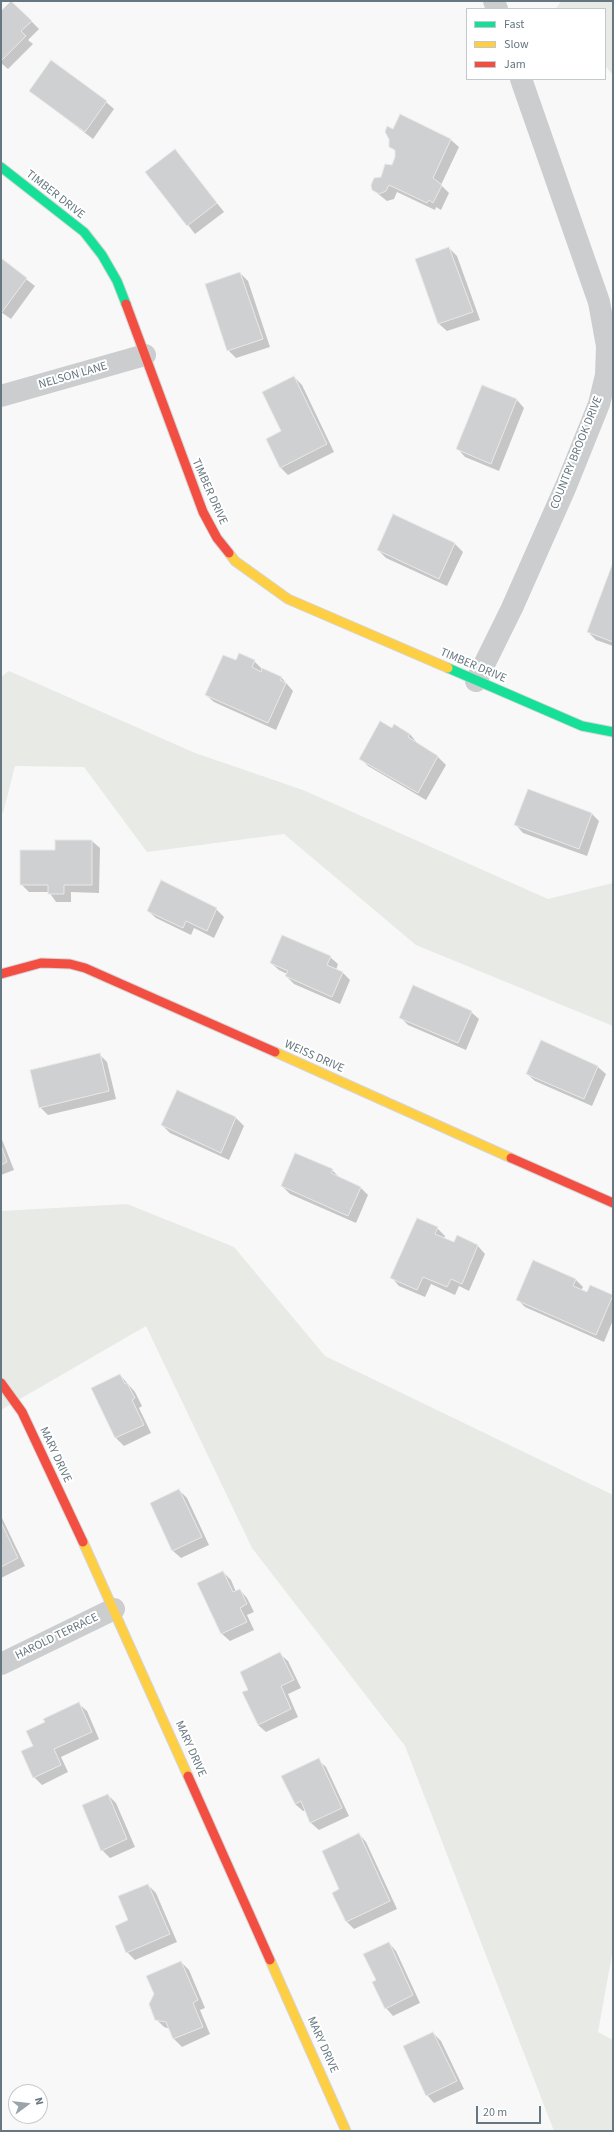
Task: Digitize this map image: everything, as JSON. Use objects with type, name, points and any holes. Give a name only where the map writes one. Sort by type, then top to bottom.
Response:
[{"type":"street","name":"COUNTRY BROOK DRIVE","points":[[476,681],[512,608],[566,486],[599,404],[606,375],[607,346],[598,302],[521,80]]},
{"type":"street","name":"TIMBER DRIVE","points":[[1,167],[84,232],[102,255],[117,281],[203,512],[217,538],[235,561],[247,571],[288,598],[582,726],[613,732]]},
{"type":"street","name":"NELSON LANE","points":[[1,396],[144,355]]},
{"type":"street","name":"WEISS DRIVE","points":[[1,974],[41,963],[70,964],[85,968],[613,1203]]},
{"type":"street","name":"MARY DRIVE","points":[[1,1383],[22,1412],[114,1609],[346,2131]]},
{"type":"street","name":"HAROLD TERRACE","points":[[1,1664],[114,1609]]},
{"type":"shaded area","points":[[561,1],[613,1],[613,75],[606,67],[606,8],[557,8]]},
{"type":"shaded area","points":[[9,671],[195,753],[303,790],[548,899],[613,883],[613,1026],[416,945],[284,834],[147,852],[84,767],[15,766],[3,813],[1,813],[1,677]]},
{"type":"shaded area","points":[[127,1204],[234,1247],[325,1356],[613,1495],[613,1949],[598,2032],[613,2040],[613,2131],[554,2131],[405,1746],[252,1548],[146,1326],[1,1410],[1,1211]]},
{"type":"building","points":[[11,1],[32,21],[21,31],[26,36],[1,61],[1,11]]},
{"type":"building","points":[[51,60],[107,101],[85,132],[29,91]]},
{"type":"building","points":[[400,114],[451,139],[433,178],[442,185],[433,203],[429,200],[427,203],[389,185],[386,191],[379,194],[372,190],[371,185],[374,178],[381,177],[385,164],[392,165],[395,157],[395,150],[389,147],[389,139],[385,132],[387,126],[393,129]]},
{"type":"building","points":[[175,149],[217,203],[187,226],[145,172]]},
{"type":"building","points":[[449,247],[473,312],[438,324],[415,259]]},
{"type":"building","points":[[1,258],[27,278],[2,312],[1,311]]},
{"type":"building","points":[[240,272],[263,339],[227,351],[205,284]]},
{"type":"building","points":[[294,376],[327,444],[280,468],[266,439],[281,431],[262,392]]},
{"type":"building","points":[[482,385],[517,399],[491,464],[456,449]]},
{"type":"building","points":[[393,514],[455,543],[439,579],[377,550]]},
{"type":"building","points":[[613,565],[613,642],[587,632]]},
{"type":"building","points":[[239,653],[255,660],[252,667],[261,672],[262,668],[282,677],[280,680],[286,683],[268,723],[205,695],[223,655],[236,660]]},
{"type":"building","points":[[380,721],[392,728],[394,724],[410,734],[408,737],[438,756],[418,793],[359,759]]},
{"type":"building","points":[[528,789],[592,813],[579,849],[514,825]]},
{"type":"building","points":[[55,840],[92,840],[92,885],[64,885],[64,894],[48,894],[48,885],[20,885],[20,850],[55,850]]},
{"type":"building","points":[[161,880],[217,908],[207,931],[186,921],[183,928],[147,911]]},
{"type":"building","points":[[282,935],[331,956],[327,965],[343,972],[332,997],[285,976],[288,971],[270,963]]},
{"type":"building","points":[[413,985],[472,1011],[458,1043],[399,1018]]},
{"type":"building","points":[[541,1040],[598,1066],[584,1099],[526,1074]]},
{"type":"building","points":[[100,1053],[109,1091],[39,1108],[30,1070]]},
{"type":"building","points":[[177,1090],[236,1117],[221,1153],[161,1125]]},
{"type":"building","points":[[1,1145],[7,1162],[1,1165]]},
{"type":"building","points":[[295,1153],[333,1169],[331,1173],[361,1187],[348,1216],[281,1186]]},
{"type":"building","points":[[417,1218],[438,1227],[435,1234],[454,1242],[457,1235],[478,1245],[462,1284],[451,1279],[447,1287],[423,1277],[417,1290],[390,1278]]},
{"type":"building","points":[[533,1260],[576,1279],[573,1286],[587,1292],[590,1285],[613,1295],[596,1335],[516,1300]]},
{"type":"building","points":[[120,1374],[135,1398],[132,1400],[144,1425],[115,1438],[91,1388]]},
{"type":"building","points":[[179,1489],[202,1537],[172,1551],[150,1503]]},
{"type":"building","points":[[1,1522],[18,1558],[1,1567]]},
{"type":"building","points":[[223,1571],[233,1592],[240,1589],[247,1604],[240,1608],[247,1622],[221,1634],[197,1583]]},
{"type":"building","points":[[280,1652],[294,1680],[281,1686],[291,1709],[258,1725],[242,1692],[248,1690],[240,1672]]},
{"type":"building","points":[[79,1702],[92,1732],[54,1749],[61,1765],[33,1778],[21,1751],[33,1746],[26,1731],[45,1722],[43,1719]]},
{"type":"building","points":[[319,1758],[342,1808],[310,1823],[301,1801],[295,1804],[281,1776]]},
{"type":"building","points":[[108,1794],[127,1839],[101,1851],[82,1805]]},
{"type":"building","points":[[359,1833],[390,1901],[346,1922],[332,1893],[339,1889],[322,1851]]},
{"type":"building","points":[[148,1884],[170,1934],[126,1953],[115,1926],[128,1920],[118,1896]]},
{"type":"building","points":[[389,1942],[413,1995],[385,2009],[372,1982],[376,1980],[363,1954]]},
{"type":"building","points":[[181,1961],[198,2000],[193,2003],[203,2027],[173,2039],[166,2022],[155,2020],[149,2004],[154,1994],[146,1976]]},
{"type":"building","points":[[433,2032],[457,2081],[426,2096],[403,2046]]},
{"type":"traffic: fast","points":[[1,167],[84,232],[102,255],[117,281],[126,304]]},
{"type":"traffic: fast","points":[[448,668],[582,726],[613,732]]},
{"type":"traffic: slow","points":[[229,553],[235,561],[288,599],[448,668]]},
{"type":"traffic: slow","points":[[275,1052],[511,1158]]},
{"type":"traffic: slow","points":[[83,1542],[188,1776]]},
{"type":"traffic: slow","points":[[270,1960],[346,2131]]},
{"type":"traffic: jam","points":[[126,304],[203,512],[217,538],[229,553]]},
{"type":"traffic: jam","points":[[1,974],[41,963],[70,964],[85,968],[275,1052]]},
{"type":"traffic: jam","points":[[511,1158],[613,1203]]},
{"type":"traffic: jam","points":[[1,1383],[22,1412],[83,1542]]},
{"type":"traffic: jam","points":[[188,1776],[270,1960]]}]
